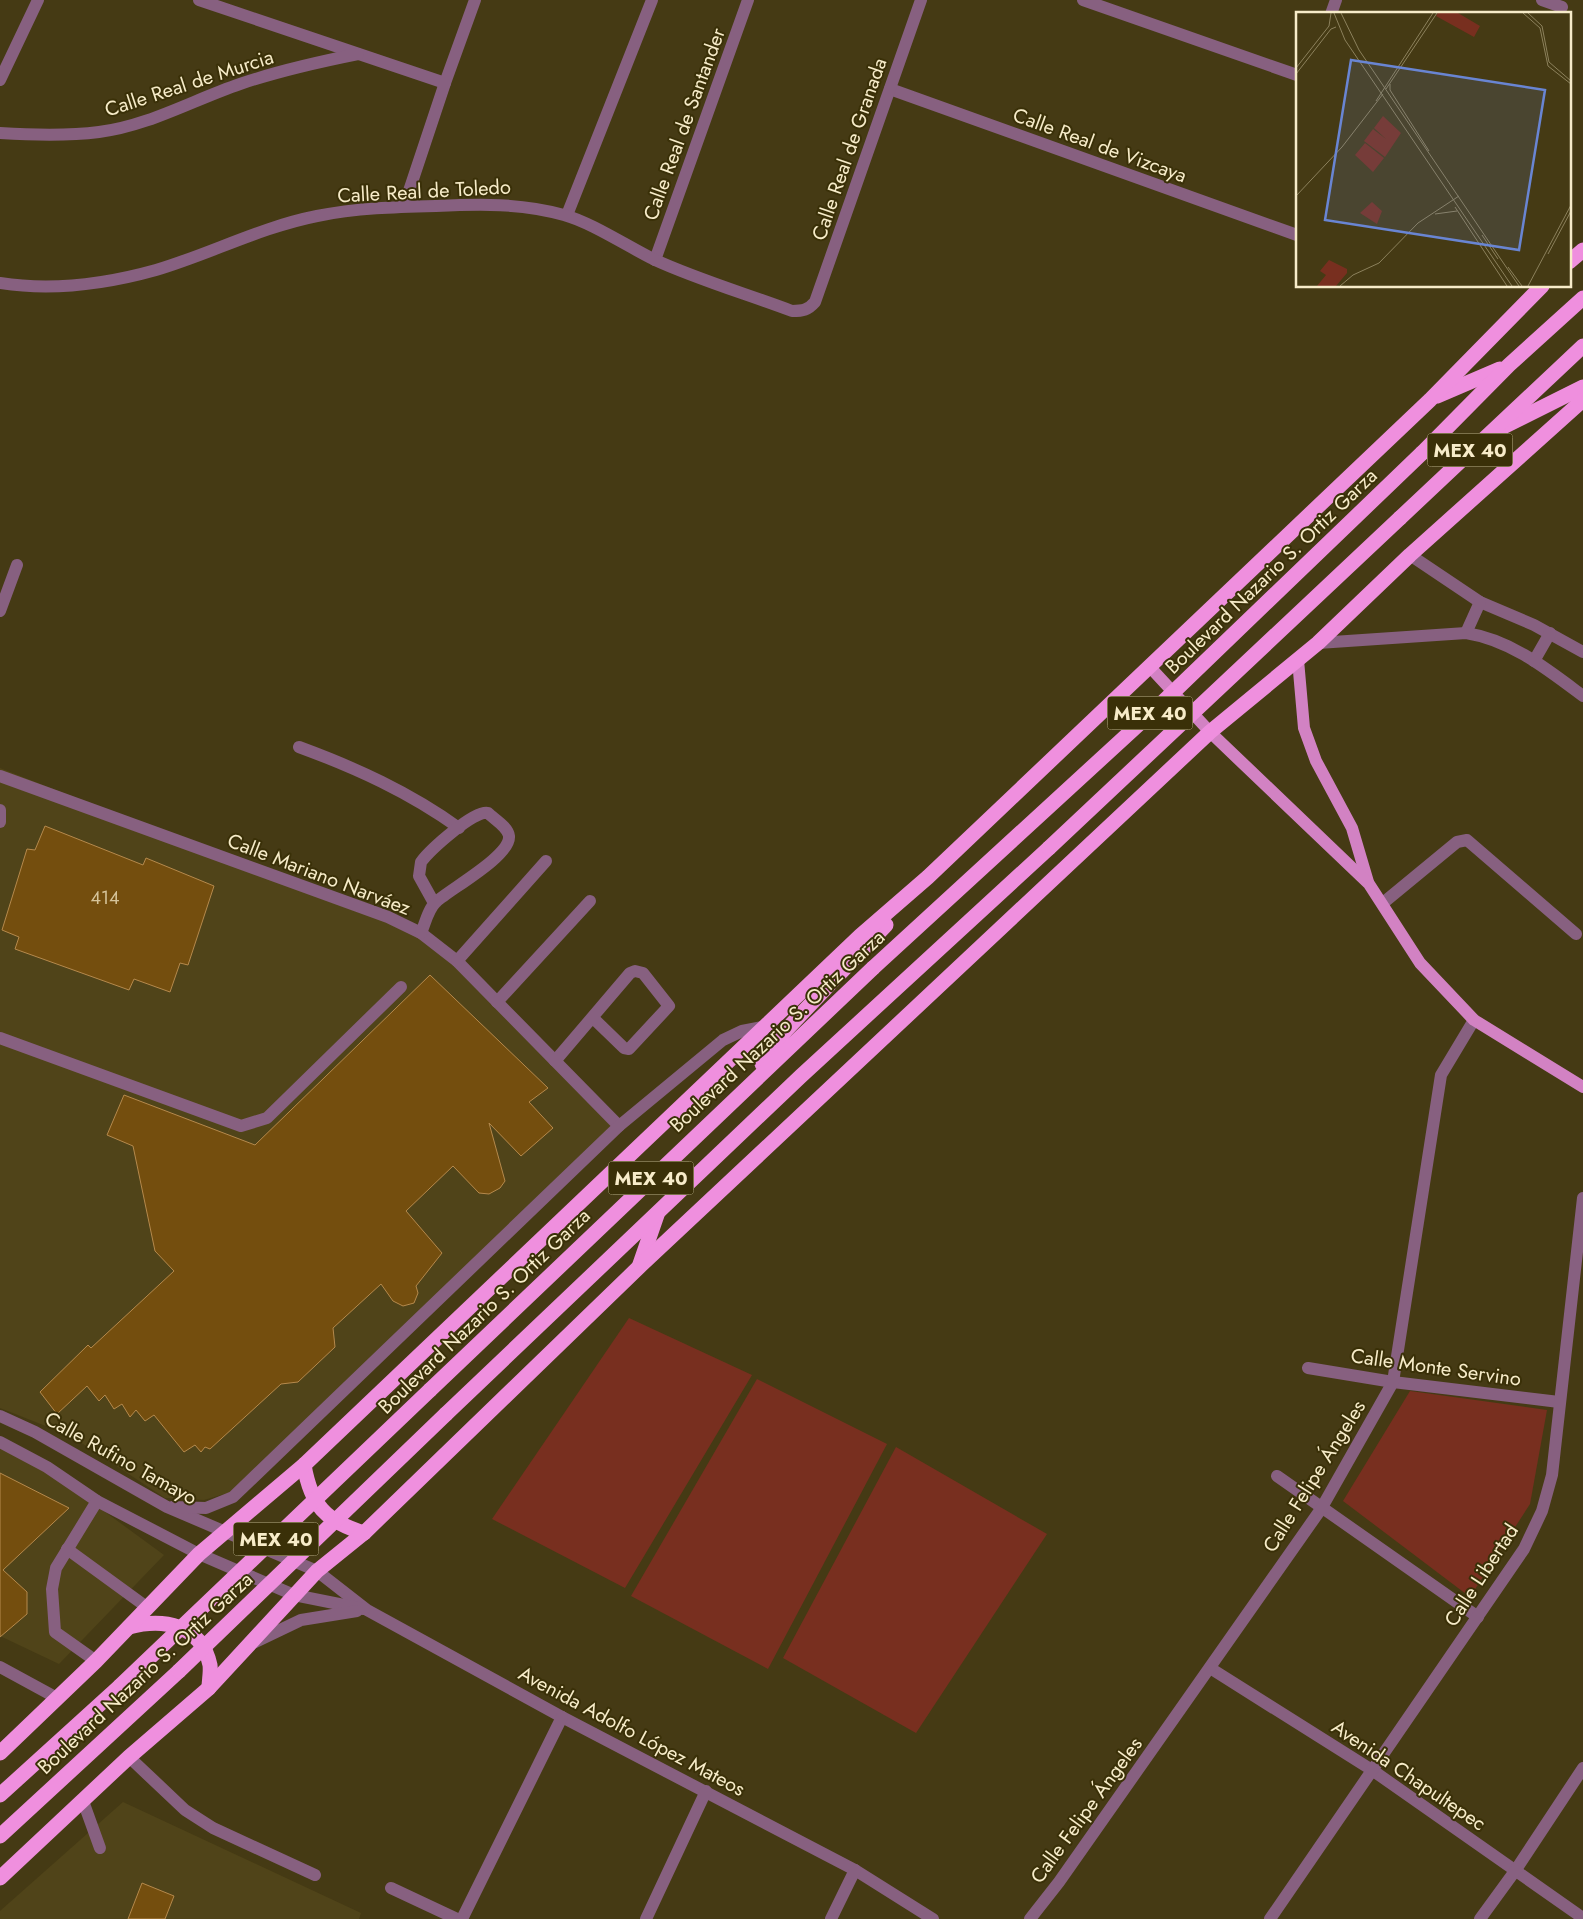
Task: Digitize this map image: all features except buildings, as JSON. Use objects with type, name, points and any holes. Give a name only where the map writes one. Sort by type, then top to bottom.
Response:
[{"type":"highway","points":[[1570,261],[1583,250]]},
{"type":"highway","points":[[0,1753],[96,1661],[198,1554],[304,1465],[860,936],[928,877],[1430,400],[1540,288]]},
{"type":"highway","name":"Boulevard Nazario S. Ortiz Garza","points":[[0,1794],[120,1686],[750,1083],[1163,702],[1422,453],[1508,365],[1583,298]]},
{"type":"highway","name":"Boulevard Nazario S. Ortiz Garza","points":[[0,1836],[178,1671],[808,1069],[1049,848],[1486,435],[1583,346]]},
{"type":"highway","points":[[1430,400],[1508,365]]},
{"type":"highway","points":[[1486,435],[1583,387]]},
{"type":"highway","points":[[0,1878],[129,1757],[209,1688],[317,1571],[364,1533],[639,1267],[1210,732],[1318,643],[1410,555],[1583,400]]},
{"type":"highway","points":[[750,1083],[786,1030],[906,904],[928,877]]},
{"type":"highway","points":[[639,1267],[659,1211]]},
{"type":"highway","points":[[304,1465],[307,1485],[315,1503],[321,1510],[346,1528],[364,1533]]},
{"type":"highway","points":[[129,1627],[158,1622],[173,1624],[188,1632],[205,1650],[210,1666],[209,1688]]},
{"type":"main road","points":[[1298,660],[1304,728],[1316,761],[1352,828],[1369,884]]},
{"type":"main road","points":[[1149,666],[1210,732],[1369,884],[1420,963],[1474,1020],[1583,1088]]},
{"type":"street","points":[[0,80],[38,0]]},
{"type":"street","points":[[199,0],[445,83]]},
{"type":"street","points":[[404,206],[475,0]]},
{"type":"street","points":[[567,215],[652,0]]},
{"type":"street","name":"Calle Real de Santander","points":[[655,260],[748,0]]},
{"type":"street","name":"Calle Real de Granada","points":[[809,309],[815,302],[920,0]]},
{"type":"street","points":[[1083,0],[1296,75]]},
{"type":"street","points":[[1332,12],[1336,0]]},
{"type":"street","points":[[1542,0],[1563,7]]},
{"type":"street","name":"Calle Real de Murcia","points":[[0,133],[58,134],[100,132],[138,123],[240,84],[306,65],[358,54]]},
{"type":"street","name":"Calle Real de Vizcaya","points":[[890,89],[1296,235]]},
{"type":"street","name":"Calle Real de Toledo","points":[[0,283],[22,286],[60,286],[101,282],[156,270],[271,228],[316,216],[404,206],[501,204],[530,206],[567,215],[655,260],[792,311],[809,309]]},
{"type":"street","points":[[1410,555],[1480,602],[1550,633],[1583,652]]},
{"type":"street","points":[[0,611],[17,565]]},
{"type":"street","points":[[1466,633],[1480,602]]},
{"type":"street","points":[[1318,643],[1466,633],[1496,641],[1534,661],[1583,696]]},
{"type":"street","points":[[1534,661],[1550,633]]},
{"type":"street","points":[[299,747],[392,785],[426,804],[458,828]]},
{"type":"street","name":"Calle Mariano Narváez","points":[[0,776],[388,917],[421,933],[457,961],[619,1126]]},
{"type":"street","points":[[0,810],[0,822]]},
{"type":"street","points":[[421,933],[434,903],[488,863],[506,846],[508,840],[507,831],[484,812],[458,828],[421,862],[419,876],[434,903]]},
{"type":"street","points":[[1383,903],[1457,842],[1466,840],[1576,934]]},
{"type":"street","points":[[457,961],[546,861]]},
{"type":"street","points":[[497,1002],[590,902]]},
{"type":"street","points":[[555,1061],[593,1018],[635,971],[643,973],[669,1006],[629,1049],[624,1048],[593,1018]]},
{"type":"street","points":[[0,1038],[241,1126],[267,1118],[401,988]]},
{"type":"street","name":"Calle Felipe Ángeles","points":[[1030,1919],[1059,1882],[1321,1509],[1393,1382],[1441,1075],[1474,1020]]},
{"type":"street","points":[[167,1507],[206,1508],[233,1497],[619,1126],[722,1040],[742,1031],[767,1026]]},
{"type":"street","name":"Calle Libertad","points":[[1270,1919],[1524,1549],[1542,1511],[1552,1475],[1558,1402],[1583,1198]]},
{"type":"street","name":"Calle Monte Servino","points":[[1308,1368],[1393,1382],[1558,1402]]},
{"type":"street","name":"Calle Rufino Tamayo","points":[[0,1416],[35,1432],[167,1507],[223,1533],[317,1571]]},
{"type":"street","points":[[0,1442],[47,1467],[97,1501],[198,1554],[294,1595],[366,1610]]},
{"type":"street","points":[[1276,1476],[1478,1617]]},
{"type":"street","points":[[96,1661],[55,1632],[52,1589],[56,1568],[97,1501]]},
{"type":"street","points":[[68,1549],[148,1608]]},
{"type":"street","name":"Avenida Adolfo López Mateos","points":[[317,1571],[366,1610],[562,1717],[854,1870],[933,1919]]},
{"type":"street","points":[[251,1644],[301,1620],[366,1610]]},
{"type":"street","points":[[0,1667],[57,1698]]},
{"type":"street","name":"Avenida Chapultepec","points":[[1210,1668],[1372,1770],[1583,1918]]},
{"type":"street","points":[[462,1919],[562,1717]]},
{"type":"street","points":[[129,1757],[185,1810],[213,1828],[316,1876]]},
{"type":"street","points":[[1480,1919],[1515,1871],[1583,1768]]},
{"type":"street","points":[[646,1919],[706,1791]]},
{"type":"street","points":[[83,1801],[100,1848]]},
{"type":"street","points":[[831,1919],[854,1870]]},
{"type":"street","points":[[391,1888],[457,1919]]},
{"type":"shaded area","points":[[0,768],[429,937],[616,1123],[231,1492],[204,1500],[165,1498],[71,1436],[0,1408]]},
{"type":"shaded area","points":[[629,1318],[752,1375],[625,1588],[492,1519]]},
{"type":"shaded area","points":[[757,1379],[887,1444],[768,1669],[631,1596]]},
{"type":"shaded area","points":[[1410,1391],[1547,1410],[1530,1504],[1470,1597],[1343,1501]]},
{"type":"shaded area","points":[[896,1447],[1047,1534],[916,1733],[783,1658]]},
{"type":"shaded area","points":[[0,1448],[34,1460],[164,1555],[59,1664],[0,1636]]},
{"type":"shaded area","points":[[123,1802],[361,1913],[359,1919],[0,1919],[0,1911]]}]
